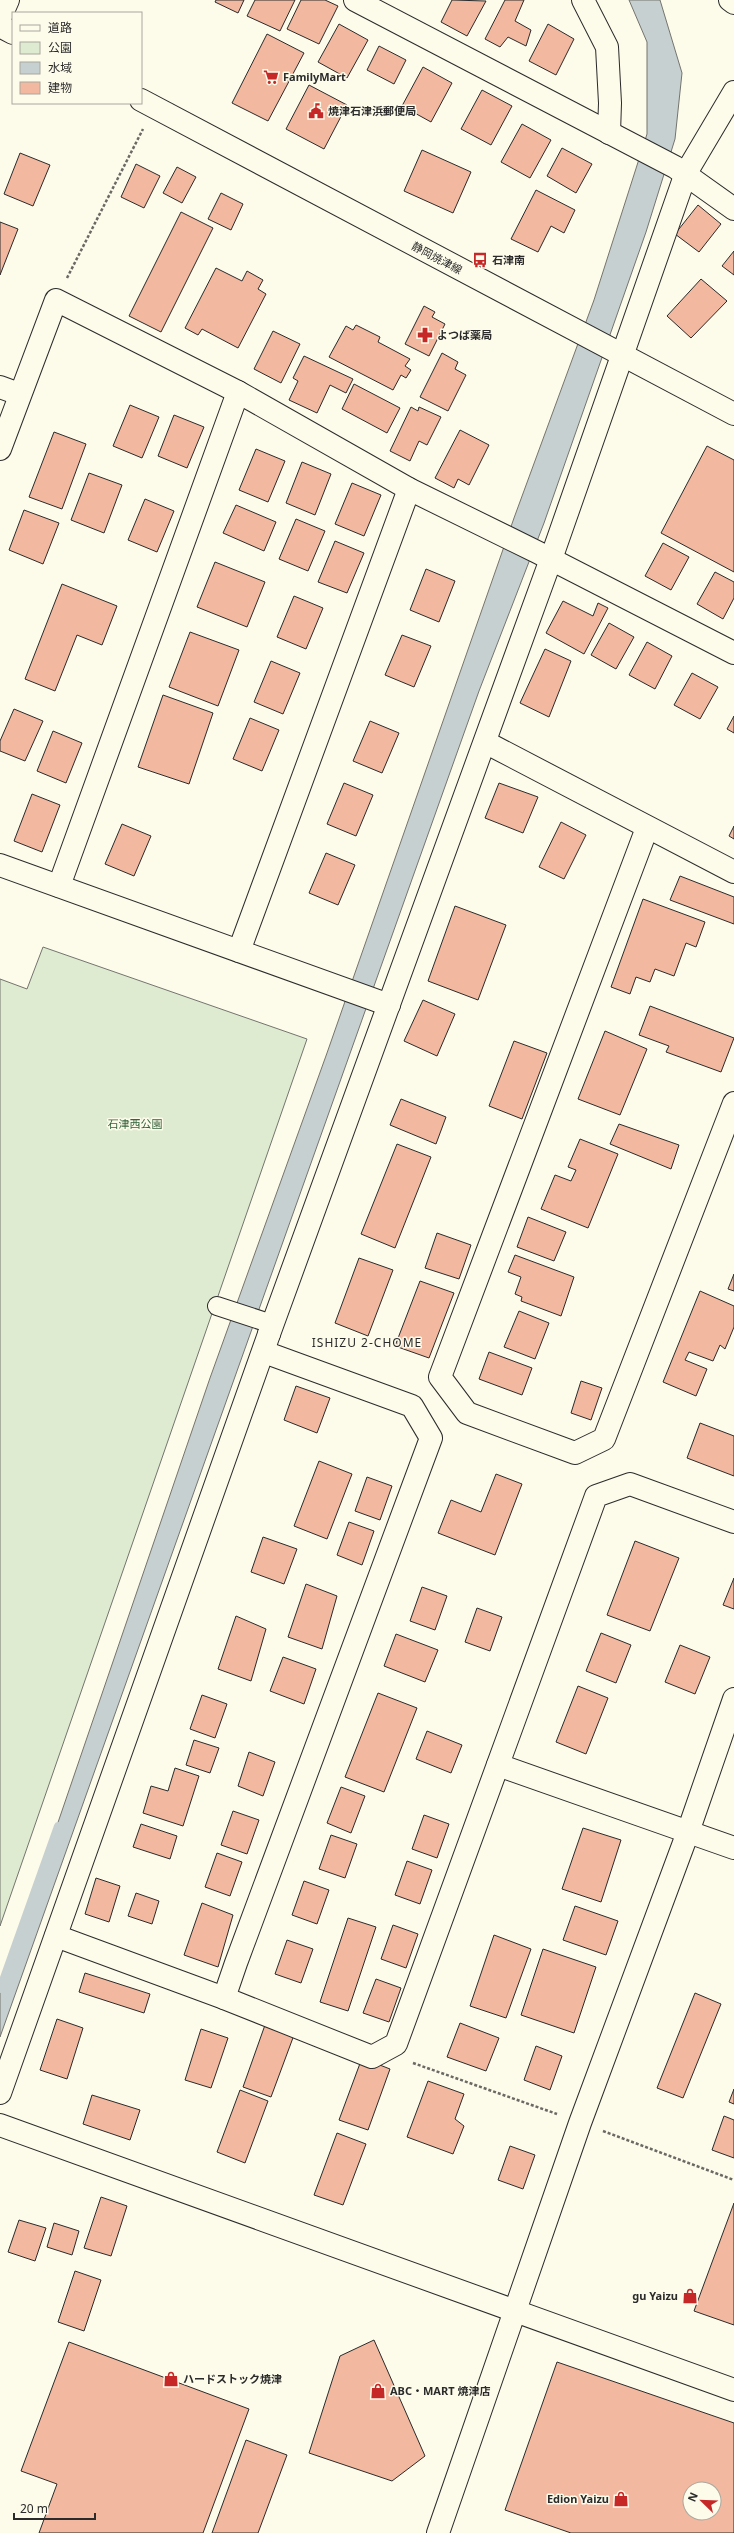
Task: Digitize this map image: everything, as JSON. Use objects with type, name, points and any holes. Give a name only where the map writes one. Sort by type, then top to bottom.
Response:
[{"type":"street","points":[[0,18],[8,0]]},
{"type":"street","points":[[355,0],[681,170],[734,209]]},
{"type":"street","points":[[583,0],[607,47],[610,102],[608,133]]},
{"type":"street","points":[[730,0],[734,3]]},
{"type":"street","points":[[0,26],[12,32]]},
{"type":"street","points":[[0,2093],[268,1337],[383,1003],[485,742],[544,555],[681,170],[734,92]]},
{"type":"street","name":"静岡焼津線","points":[[148,104],[573,331],[734,414]]},
{"type":"street","points":[[0,449],[10,390],[56,300],[238,392],[409,489],[544,555],[734,653]]},
{"type":"street","points":[[59,886],[238,392]]},
{"type":"street","points":[[239,951],[409,489]]},
{"type":"street","points":[[485,742],[647,828],[734,872]]},
{"type":"street","points":[[647,828],[440,1377],[467,1413],[575,1453],[604,1439],[734,1103]]},
{"type":"street","points":[[0,865],[383,1003]]},
{"type":"street","points":[[216,1306],[268,1337],[412,1406],[431,1438],[224,1998]]},
{"type":"street","points":[[56,1936],[224,1998],[372,2057],[396,2044],[596,1496],[630,1484],[734,1522]]},
{"type":"street","points":[[438,2533],[580,2123],[688,1832],[734,1699]]},
{"type":"street","points":[[498,1765],[734,1848]]},
{"type":"street","points":[[0,2125],[734,2390]]},
{"type":"path","points":[[56,300],[148,104]]},
{"type":"green space","name":"石津西公園","points":[[43,947],[307,1039],[0,1926],[0,979],[27,989]]},
{"type":"water","points":[[629,0],[660,0],[682,73],[675,139],[646,232],[544,523],[479,691],[0,2037],[0,1992],[210,1378],[327,1053],[514,518],[594,300],[647,134],[647,42]]},
{"type":"building","points":[[216,0],[244,0],[238,13],[215,2]]},
{"type":"building","points":[[255,0],[295,0],[280,31],[247,16]]},
{"type":"building","points":[[301,0],[325,0],[338,6],[319,44],[287,29]]},
{"type":"building","points":[[452,0],[486,1],[467,36],[441,22]]},
{"type":"building","points":[[505,0],[524,0],[515,21],[531,30],[526,46],[508,37],[500,47],[485,39]]},
{"type":"building","points":[[339,24],[368,40],[347,78],[318,62]]},
{"type":"building","points":[[548,24],[574,39],[556,75],[529,61]]},
{"type":"building","points":[[267,34],[304,53],[268,121],[232,103]]},
{"type":"building","points":[[379,46],[406,60],[394,84],[367,70]]},
{"type":"building","points":[[423,67],[452,83],[431,122],[402,106]]},
{"type":"building","points":[[309,85],[347,105],[324,149],[286,129]]},
{"type":"building","points":[[482,90],[512,106],[491,145],[461,129]]},
{"type":"building","points":[[522,124],[551,140],[530,178],[501,162]]},
{"type":"building","points":[[562,148],[592,164],[576,193],[547,176]]},
{"type":"building","points":[[422,150],[471,172],[453,213],[404,191]]},
{"type":"building","points":[[20,153],[50,165],[33,206],[4,194]]},
{"type":"building","points":[[136,164],[160,176],[144,208],[121,197]]},
{"type":"building","points":[[177,167],[196,177],[182,203],[163,193]]},
{"type":"building","points":[[536,190],[575,210],[564,233],[551,226],[538,252],[511,239]]},
{"type":"building","points":[[221,193],[243,204],[231,230],[208,219]]},
{"type":"building","points":[[698,205],[721,224],[699,252],[675,234]]},
{"type":"building","points":[[181,212],[213,228],[161,332],[129,316]]},
{"type":"building","points":[[0,222],[18,229],[0,275]]},
{"type":"building","points":[[734,251],[734,275],[722,266]]},
{"type":"building","points":[[216,268],[242,281],[247,271],[263,280],[258,289],[266,294],[238,348],[202,329],[198,335],[185,328]]},
{"type":"building","points":[[701,279],[727,301],[691,338],[667,316]]},
{"type":"building","points":[[424,306],[435,312],[432,317],[445,324],[429,356],[405,344]]},
{"type":"building","points":[[356,325],[380,337],[378,342],[410,359],[405,366],[411,370],[406,378],[401,375],[393,390],[329,357],[346,326],[353,330]]},
{"type":"building","points":[[273,331],[300,344],[281,383],[254,369]]},
{"type":"building","points":[[442,353],[458,362],[455,369],[466,375],[448,411],[420,397]]},
{"type":"building","points":[[304,356],[353,379],[346,393],[330,385],[317,413],[289,400],[298,381],[293,378]]},
{"type":"building","points":[[354,384],[400,408],[387,433],[342,409]]},
{"type":"building","points":[[130,405],[159,417],[142,458],[113,446]]},
{"type":"building","points":[[411,407],[418,411],[419,407],[441,417],[427,445],[419,441],[410,461],[390,451]]},
{"type":"building","points":[[174,415],[204,427],[187,468],[158,456]]},
{"type":"building","points":[[460,430],[489,445],[469,485],[458,479],[454,488],[435,478]]},
{"type":"building","points":[[54,432],[86,444],[62,509],[29,497]]},
{"type":"building","points":[[707,446],[734,460],[734,572],[661,533]]},
{"type":"building","points":[[256,449],[285,461],[268,502],[239,490]]},
{"type":"building","points":[[302,462],[331,474],[315,515],[286,503]]},
{"type":"building","points":[[89,473],[122,485],[104,533],[71,520]]},
{"type":"building","points":[[352,483],[381,495],[364,536],[335,524]]},
{"type":"building","points":[[145,499],[174,511],[157,552],[128,540]]},
{"type":"building","points":[[236,505],[276,522],[264,551],[223,533]]},
{"type":"building","points":[[24,510],[59,523],[43,564],[9,550]]},
{"type":"building","points":[[296,519],[325,531],[308,571],[279,559]]},
{"type":"building","points":[[335,541],[364,553],[347,593],[318,582]]},
{"type":"building","points":[[663,543],[689,557],[671,590],[645,576]]},
{"type":"building","points":[[215,562],[265,582],[247,627],[197,607]]},
{"type":"building","points":[[426,569],[455,581],[439,622],[410,610]]},
{"type":"building","points":[[715,572],[734,582],[734,598],[723,619],[697,604]]},
{"type":"building","points":[[62,584],[117,606],[102,645],[77,635],[55,691],[25,679]]},
{"type":"building","points":[[294,596],[323,608],[306,649],[277,637]]},
{"type":"building","points":[[563,601],[593,616],[598,603],[608,608],[584,654],[546,633]]},
{"type":"building","points":[[609,623],[634,637],[616,669],[591,655]]},
{"type":"building","points":[[190,632],[239,650],[218,706],[169,687]]},
{"type":"building","points":[[402,635],[431,646],[414,687],[385,675]]},
{"type":"building","points":[[647,642],[672,656],[655,689],[629,675]]},
{"type":"building","points":[[545,649],[571,661],[549,717],[520,703]]},
{"type":"building","points":[[271,661],[300,673],[283,714],[254,702]]},
{"type":"building","points":[[692,673],[718,687],[700,719],[674,705]]},
{"type":"building","points":[[163,695],[213,713],[189,784],[138,767]]},
{"type":"building","points":[[14,709],[43,721],[25,761],[0,751],[0,741]]},
{"type":"building","points":[[734,716],[734,733],[727,729]]},
{"type":"building","points":[[250,718],[279,730],[262,771],[233,759]]},
{"type":"building","points":[[370,721],[399,733],[382,773],[353,761]]},
{"type":"building","points":[[53,731],[82,743],[66,783],[37,771]]},
{"type":"building","points":[[344,783],[373,795],[356,836],[327,824]]},
{"type":"building","points":[[499,783],[538,797],[523,833],[485,818]]},
{"type":"building","points":[[32,794],[60,805],[42,852],[14,841]]},
{"type":"building","points":[[561,822],[586,835],[564,879],[539,867]]},
{"type":"building","points":[[122,824],[151,836],[134,876],[105,864]]},
{"type":"building","points":[[734,826],[734,839],[729,836]]},
{"type":"building","points":[[326,853],[355,865],[338,905],[309,893]]},
{"type":"building","points":[[680,876],[734,897],[734,924],[670,900]]},
{"type":"building","points":[[643,899],[705,922],[696,947],[686,943],[674,976],[655,969],[650,982],[636,977],[630,994],[611,987]]},
{"type":"building","points":[[455,906],[506,925],[478,1000],[428,981]]},
{"type":"building","points":[[423,1000],[455,1014],[437,1056],[404,1041]]},
{"type":"building","points":[[650,1006],[734,1038],[721,1072],[666,1052],[669,1046],[639,1035]]},
{"type":"building","points":[[605,1031],[647,1049],[620,1115],[578,1099]]},
{"type":"building","points":[[514,1041],[547,1053],[522,1119],[489,1106]]},
{"type":"building","points":[[401,1099],[446,1117],[436,1144],[390,1125]]},
{"type":"building","points":[[619,1124],[679,1145],[671,1169],[610,1144]]},
{"type":"building","points":[[580,1139],[618,1154],[588,1228],[541,1209],[555,1175],[571,1181],[576,1170],[568,1167]]},
{"type":"building","points":[[397,1144],[431,1157],[395,1248],[361,1234]]},
{"type":"building","points":[[528,1217],[566,1232],[554,1261],[517,1247]]},
{"type":"building","points":[[437,1233],[471,1245],[459,1279],[425,1268]]},
{"type":"building","points":[[515,1255],[574,1277],[561,1316],[521,1301],[522,1297],[515,1294],[521,1277],[508,1272]]},
{"type":"building","points":[[359,1258],[393,1270],[368,1336],[335,1323]]},
{"type":"building","points":[[734,1274],[734,1291],[728,1289]]},
{"type":"building","points":[[420,1281],[454,1293],[429,1358],[395,1346]]},
{"type":"building","points":[[700,1291],[734,1306],[734,1327],[725,1349],[720,1345],[713,1361],[689,1352],[685,1360],[707,1369],[696,1396],[663,1382]]},
{"type":"building","points":[[519,1311],[549,1323],[535,1359],[504,1347]]},
{"type":"building","points":[[489,1352],[532,1368],[522,1395],[479,1379]]},
{"type":"building","points":[[581,1381],[602,1388],[591,1420],[571,1413]]},
{"type":"building","points":[[296,1386],[330,1398],[317,1433],[284,1420]]},
{"type":"building","points":[[700,1423],[734,1436],[734,1476],[687,1458]]},
{"type":"building","points":[[319,1461],[352,1474],[327,1539],[294,1526]]},
{"type":"building","points":[[496,1474],[522,1484],[495,1555],[438,1533],[451,1500],[481,1512]]},
{"type":"building","points":[[367,1477],[392,1486],[380,1520],[355,1511]]},
{"type":"building","points":[[349,1522],[374,1531],[362,1565],[337,1555]]},
{"type":"building","points":[[263,1537],[297,1549],[284,1584],[251,1572]]},
{"type":"building","points":[[635,1541],[679,1558],[650,1631],[607,1615]]},
{"type":"building","points":[[734,1578],[734,1609],[723,1605]]},
{"type":"building","points":[[306,1584],[337,1596],[322,1649],[288,1637]]},
{"type":"building","points":[[422,1587],[447,1596],[435,1630],[410,1621]]},
{"type":"building","points":[[477,1608],[502,1617],[490,1651],[465,1642]]},
{"type":"building","points":[[236,1616],[266,1629],[251,1681],[218,1669]]},
{"type":"building","points":[[601,1633],[631,1645],[616,1683],[586,1671]]},
{"type":"building","points":[[396,1634],[438,1650],[425,1682],[384,1666]]},
{"type":"building","points":[[680,1645],[710,1657],[695,1694],[665,1682]]},
{"type":"building","points":[[283,1657],[316,1669],[304,1704],[270,1691]]},
{"type":"building","points":[[578,1686],[608,1698],[586,1754],[556,1742]]},
{"type":"building","points":[[378,1693],[417,1708],[384,1792],[345,1777]]},
{"type":"building","points":[[202,1695],[227,1704],[215,1738],[190,1729]]},
{"type":"building","points":[[427,1731],[462,1745],[451,1773],[416,1759]]},
{"type":"building","points":[[194,1740],[219,1748],[210,1773],[186,1765]]},
{"type":"building","points":[[249,1752],[275,1762],[263,1796],[238,1786]]},
{"type":"building","points":[[175,1768],[199,1776],[183,1826],[143,1813],[151,1786],[168,1791]]},
{"type":"building","points":[[341,1787],[365,1796],[351,1833],[327,1823]]},
{"type":"building","points":[[233,1811],[259,1820],[247,1854],[221,1845]]},
{"type":"building","points":[[424,1815],[449,1824],[437,1858],[412,1849]]},
{"type":"building","points":[[141,1824],[177,1836],[170,1859],[133,1847]]},
{"type":"building","points":[[583,1828],[621,1840],[601,1902],[562,1889]]},
{"type":"building","points":[[331,1835],[357,1844],[345,1878],[319,1869]]},
{"type":"building","points":[[217,1853],[242,1862],[230,1896],[205,1887]]},
{"type":"building","points":[[407,1861],[432,1870],[420,1904],[395,1895]]},
{"type":"building","points":[[96,1878],[120,1886],[109,1922],[85,1914]]},
{"type":"building","points":[[304,1881],[329,1890],[317,1924],[292,1915]]},
{"type":"building","points":[[136,1893],[159,1901],[152,1924],[128,1916]]},
{"type":"building","points":[[202,1903],[233,1915],[218,1967],[184,1955]]},
{"type":"building","points":[[575,1906],[618,1921],[606,1955],[563,1940]]},
{"type":"building","points":[[348,1918],[376,1927],[348,2011],[320,2002]]},
{"type":"building","points":[[393,1925],[418,1934],[406,1968],[381,1959]]},
{"type":"building","points":[[494,1935],[531,1949],[506,2018],[470,2006]]},
{"type":"building","points":[[287,1940],[313,1949],[301,1983],[275,1974]]},
{"type":"building","points":[[543,1949],[596,1967],[574,2033],[521,2015]]},
{"type":"building","points":[[85,1973],[150,1994],[144,2013],[79,1992]]},
{"type":"building","points":[[376,1979],[401,1988],[389,2022],[363,2013]]},
{"type":"building","points":[[695,1993],[721,2004],[683,2098],[657,2088]]},
{"type":"building","points":[[57,2019],[83,2028],[67,2079],[40,2070]]},
{"type":"building","points":[[460,2023],[499,2038],[486,2071],[447,2057]]},
{"type":"building","points":[[265,2025],[294,2035],[271,2097],[243,2087]]},
{"type":"building","points":[[201,2029],[228,2038],[211,2088],[185,2080]]},
{"type":"building","points":[[536,2046],[562,2056],[550,2090],[524,2080]]},
{"type":"building","points":[[362,2058],[390,2069],[368,2130],[339,2120]]},
{"type":"building","points":[[428,2081],[464,2094],[455,2119],[464,2126],[453,2154],[407,2137]]},
{"type":"building","points":[[734,2089],[734,2104],[729,2102]]},
{"type":"building","points":[[240,2090],[268,2101],[245,2163],[217,2152]]},
{"type":"building","points":[[92,2095],[140,2110],[130,2140],[83,2124]]},
{"type":"building","points":[[724,2116],[734,2120],[734,2158],[712,2150]]},
{"type":"building","points":[[337,2133],[366,2144],[343,2205],[314,2195]]},
{"type":"building","points":[[510,2146],[535,2155],[523,2189],[498,2180]]},
{"type":"building","points":[[101,2197],[127,2206],[111,2256],[84,2248]]},
{"type":"building","points":[[734,2203],[734,2325],[694,2311]]},
{"type":"building","points":[[19,2220],[46,2228],[35,2261],[8,2252]]},
{"type":"building","points":[[54,2223],[79,2231],[72,2255],[47,2247]]},
{"type":"building","points":[[75,2271],[101,2280],[84,2331],[58,2322]]},
{"type":"building","points":[[374,2340],[425,2456],[392,2481],[309,2453],[340,2356]]},
{"type":"building","points":[[69,2342],[249,2409],[203,2533],[39,2533],[57,2484],[21,2471]]},
{"type":"building","points":[[557,2362],[734,2423],[734,2533],[571,2533],[505,2510]]},
{"type":"building","points":[[246,2440],[287,2455],[258,2533],[212,2533]]},
{"type":"waterway","points":[[0,1989],[58,1826]]},
{"type":"place","name":"FamilyMart","points":[[271,77]]},
{"type":"place","name":"焼津石津浜郵便局","points":[[316,111]]},
{"type":"place","name":"石津南","points":[[480,260]]},
{"type":"place","name":"よつば薬局","points":[[425,335]]},
{"type":"place","name":"gu Yaizu","points":[[690,2296]]},
{"type":"place","name":"ハードストック焼津","points":[[171,2379]]},
{"type":"place","name":"ABC・MART 焼津店","points":[[378,2391]]},
{"type":"place","name":"Edion Yaizu","points":[[621,2499]]},
{"type":"district","name":"ISHIZU 2-CHOME","points":[[367,1343]]}]
